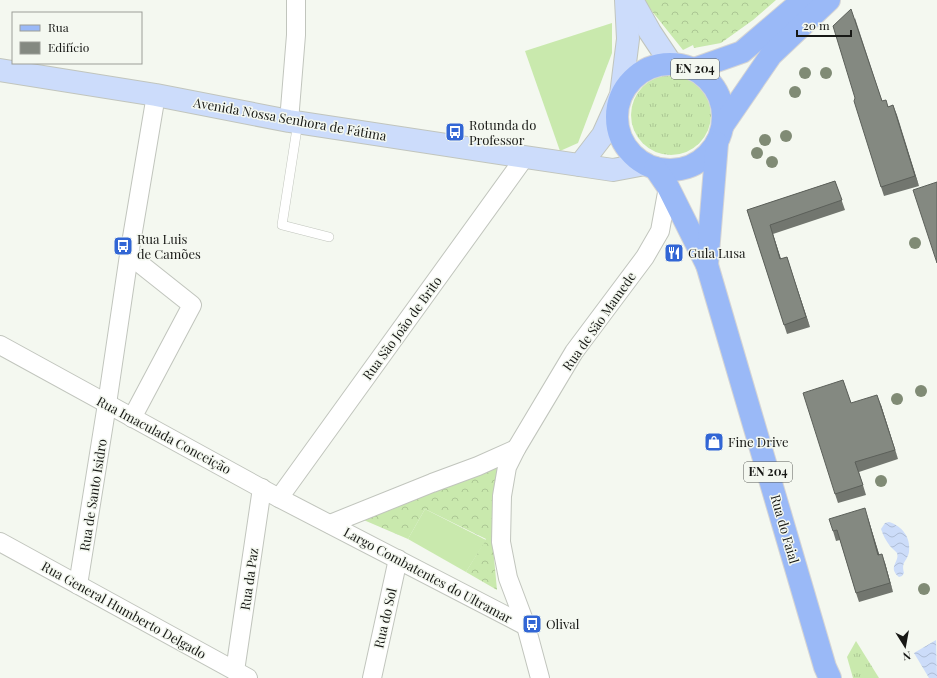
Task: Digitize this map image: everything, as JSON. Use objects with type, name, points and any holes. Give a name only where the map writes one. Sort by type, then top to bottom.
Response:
[{"type":"main road","name":"EN 204","points":[[694,69],[742,52],[803,0]]},
{"type":"main road","points":[[650,166],[666,170],[687,168],[705,158],[772,55],[829,0]]},
{"type":"main road","name":"EN 204","points":[[670,62],[694,69],[713,84],[721,100],[720,134],[707,265],[668,187],[650,166],[629,152],[618,131],[616,117],[621,95],[634,77],[653,66],[670,62]]},
{"type":"main road","name":"Rua do Faial","points":[[707,265],[823,659],[830,678]]},
{"type":"street","points":[[294,121],[296,0]]},
{"type":"street","points":[[580,164],[603,135],[621,95],[628,39],[626,0]]},
{"type":"street","points":[[632,0],[650,32],[670,62]]},
{"type":"street","name":"Avenida Nossa Senhora de Fátima","points":[[0,70],[156,95],[294,121],[524,157],[613,170],[650,166]]},
{"type":"street","name":"Rua de Santo Isidro","points":[[78,585],[129,255],[156,95]]},
{"type":"street","name":"Rua São João de Brito","points":[[279,498],[524,157]]},
{"type":"street","name":"Rua de São Mamede","points":[[516,449],[574,352],[645,256],[660,230],[668,187]]},
{"type":"street","points":[[129,255],[192,305],[132,418]]},
{"type":"street","name":"Rua Imaculada Conceição","points":[[0,344],[132,418],[330,524]]},
{"type":"street","name":"Largo Combatentes do Ultramar","points":[[330,524],[478,466],[516,449]]},
{"type":"street","name":"Largo Combatentes do Ultramar","points":[[516,449],[507,467],[503,489],[501,542],[508,578],[526,626]]},
{"type":"street","name":"Rua da Paz","points":[[241,674],[262,488]]},
{"type":"street","name":"Largo Combatentes do Ultramar","points":[[330,524],[526,626]]},
{"type":"street","name":"Rua General Humberto Delgado","points":[[0,542],[241,674]]},
{"type":"street","name":"Rua do Sol","points":[[372,678],[398,559]]},
{"type":"street","points":[[526,626],[540,678]]},
{"type":"lane","points":[[294,121],[282,224],[329,237]]},
{"type":"green space","points":[[643,0],[776,0],[753,20],[721,43],[694,48],[693,45],[683,50]]},
{"type":"green space","points":[[612,23],[612,53],[578,143],[560,151],[525,51]]},
{"type":"green space","points":[[671,75],[686,78],[699,87],[708,100],[711,115],[708,130],[699,143],[686,152],[671,155],[656,152],[643,143],[634,130],[631,115],[634,100],[643,87],[656,78]]},
{"type":"green space","points":[[500,465],[492,536],[497,590],[466,572],[486,539],[425,509],[408,539],[359,518]]},
{"type":"green space","points":[[425,509],[486,540],[466,572],[408,539]]},
{"type":"green space","points":[[856,641],[879,678],[853,678],[847,657]]},
{"type":"water","points":[[889,522],[902,529],[909,542],[909,552],[903,569],[904,573],[899,577],[894,570],[897,553],[887,542],[881,529],[885,523]]},
{"type":"water","points":[[936,640],[937,678],[929,678],[914,653]]},
{"type":"building","points":[[851,9],[882,101],[886,100],[888,107],[893,105],[915,176],[881,187],[854,101],[855,98],[833,26]]},
{"type":"building","points":[[835,181],[842,200],[770,225],[780,259],[787,257],[806,317],[784,325],[747,210]]},
{"type":"building","points":[[937,182],[937,263],[913,190]]},
{"type":"building","points":[[843,380],[851,403],[877,395],[895,450],[855,462],[863,485],[835,494],[803,393]]},
{"type":"building","points":[[865,508],[878,555],[882,554],[890,583],[856,593],[837,530],[833,531],[829,519]]},
{"type":"place","name":"Rotunda do Professor","points":[[455,132]]},
{"type":"place","name":"Rua Luis de Camões","points":[[123,246]]},
{"type":"place","name":"Gula Lusa","points":[[674,253]]},
{"type":"place","name":"Fine Drive","points":[[714,442]]},
{"type":"place","name":"Olival","points":[[532,624]]}]
